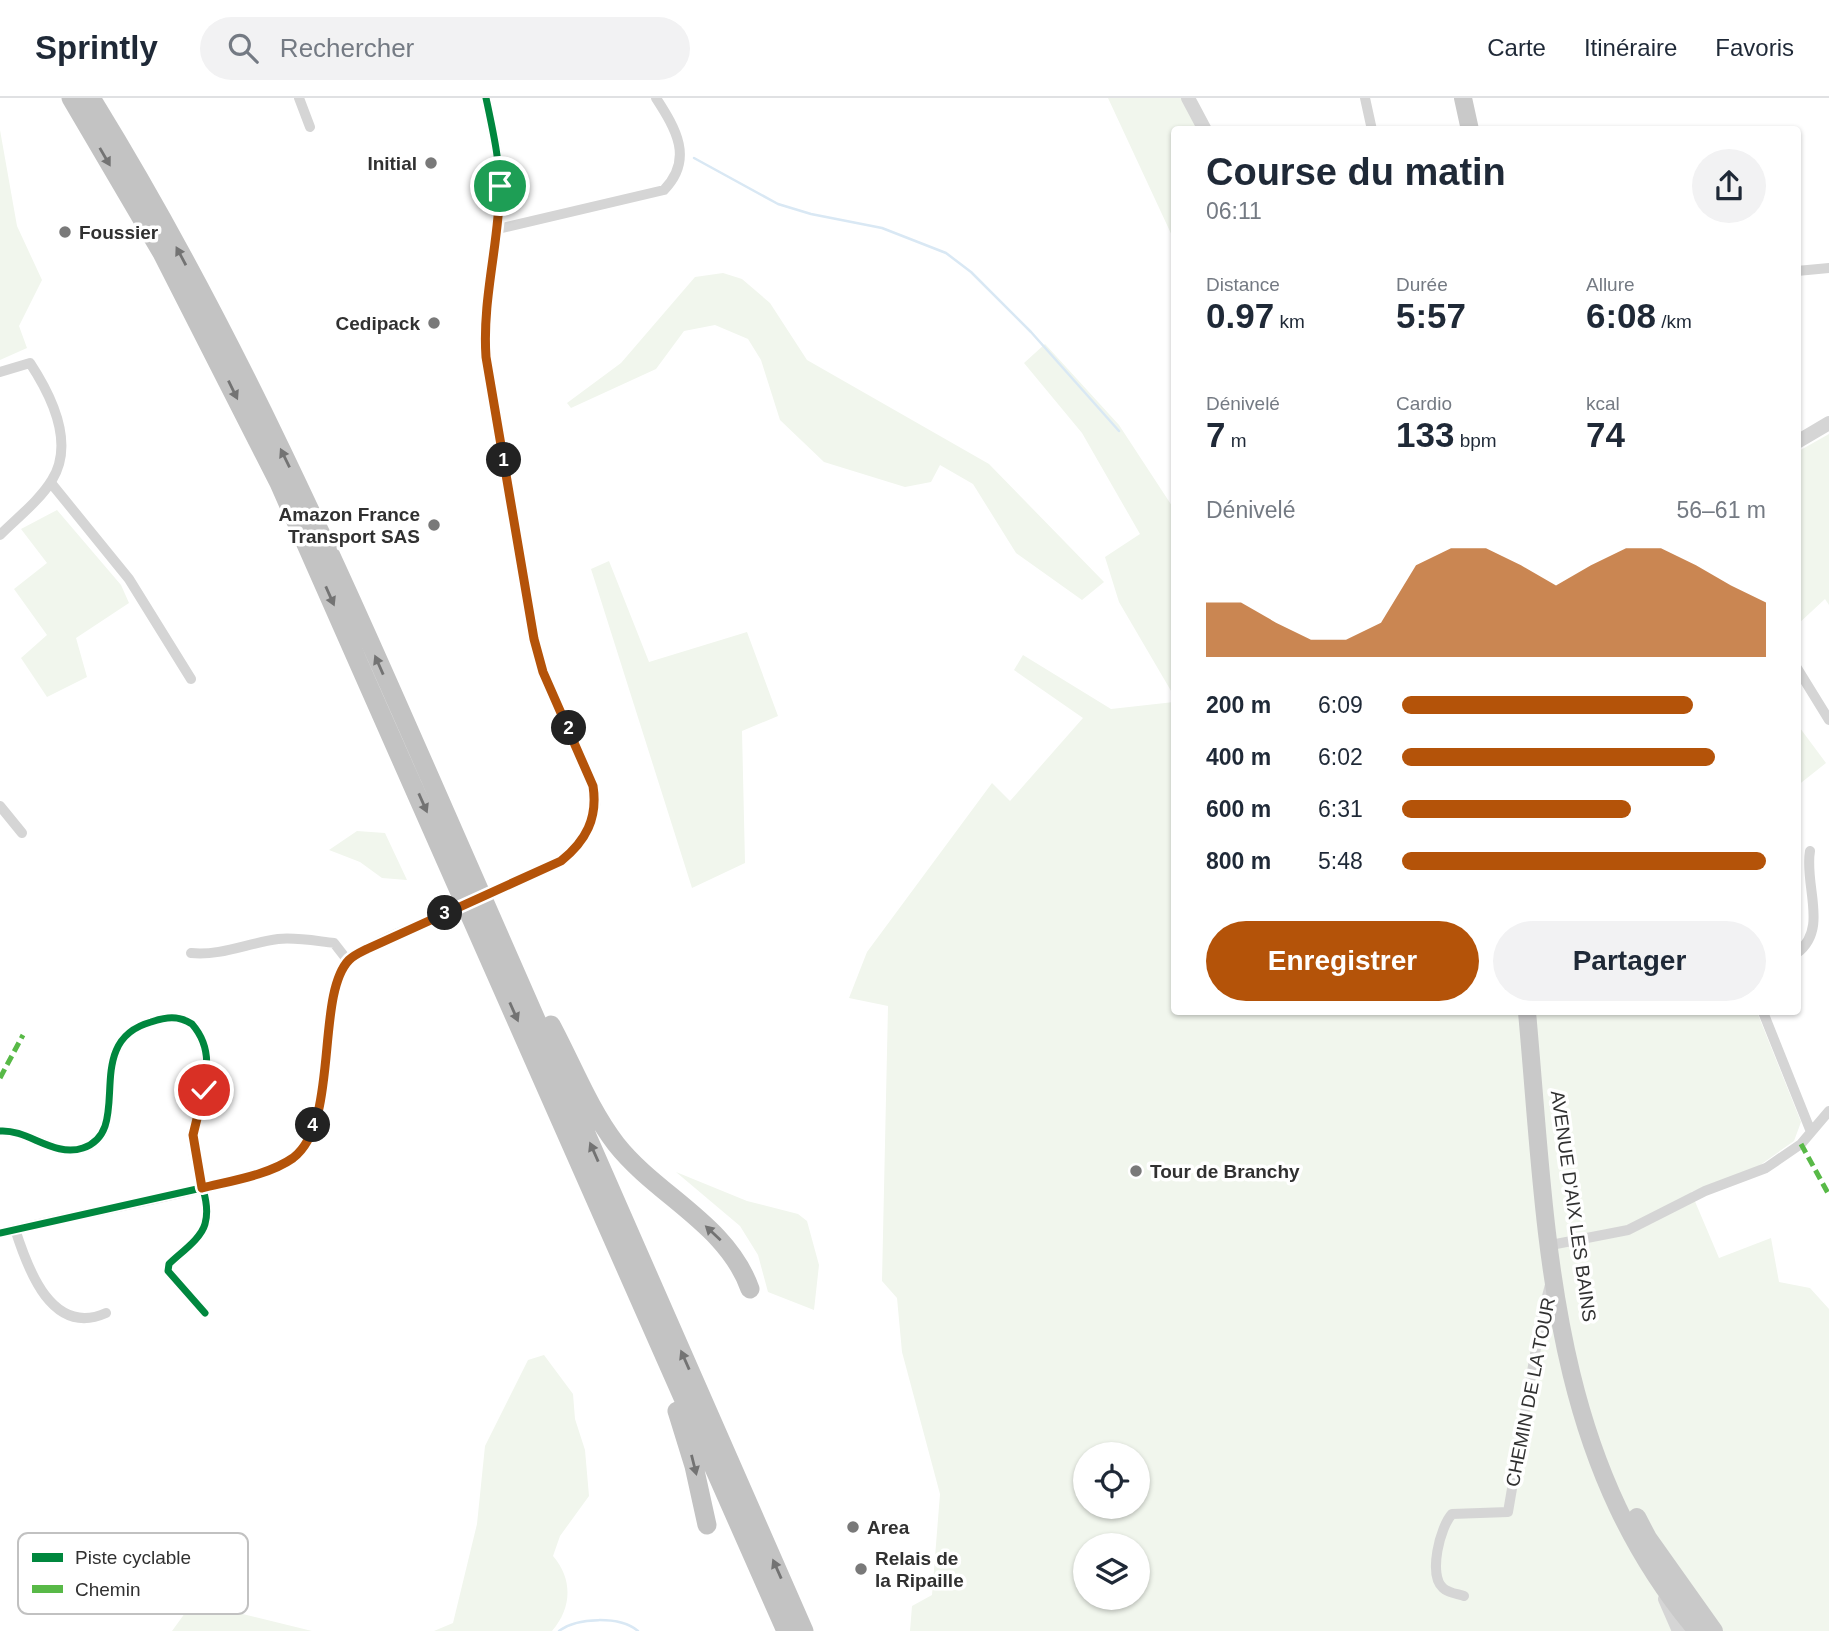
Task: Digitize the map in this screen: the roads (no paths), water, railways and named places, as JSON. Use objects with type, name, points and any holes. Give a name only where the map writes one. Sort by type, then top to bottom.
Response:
[{"type":"highway","points":[[71,98],[162,253],[279,483],[786,1631]]},
{"type":"highway","points":[[91,98],[185,262],[295,479],[476,883],[804,1631]]},
{"type":"highway","points":[[476,883],[615,1143],[645,1176],[731,1250],[750,1289]]},
{"type":"highway","points":[[579,1159],[686,1437],[707,1525]]},
{"type":"main road","points":[[1463,98],[1469,126]]},
{"type":"main road","name":"AVENUE D'AIX LES BAINS","points":[[1527,1015],[1551,1281],[1571,1378],[1600,1462],[1644,1561],[1697,1631]]},
{"type":"main road","name":"AVENUE D'AIX LES BAINS","points":[[1530,1046],[1556,1244],[1577,1367],[1606,1453],[1648,1538],[1714,1631]]},
{"type":"main road","points":[[1648,1538],[1662,1566],[1702,1623],[1703,1631]]},
{"type":"street","points":[[299,98],[310,127]]},
{"type":"street","points":[[0,1233],[202,1188],[272,1169],[293,1158],[304,1147],[322,1086],[335,988],[348,961],[367,949],[561,861],[572,852],[589,830],[596,802],[590,775],[543,672],[534,639],[486,357],[483,321],[498,229],[500,186],[486,98]]},
{"type":"street","points":[[498,229],[664,190],[678,170],[681,146],[675,128],[656,98]]},
{"type":"street","points":[[1188,98],[1203,126]]},
{"type":"street","points":[[1365,98],[1371,126]]},
{"type":"street","points":[[1801,271],[1829,268]]},
{"type":"street","points":[[0,372],[30,363],[44,384],[58,418],[60,456],[51,483],[0,535]]},
{"type":"street","points":[[1801,440],[1829,423]]},
{"type":"street","points":[[51,483],[129,579],[191,679]]},
{"type":"street","points":[[1801,674],[1829,720]]},
{"type":"street","points":[[0,806],[22,833]]},
{"type":"street","points":[[1801,949],[1811,939],[1816,927],[1808,864],[1810,851]]},
{"type":"street","points":[[191,953],[207,955],[279,939],[298,939],[334,943],[348,961]]},
{"type":"street","points":[[1764,1015],[1811,1132]]},
{"type":"street","points":[[0,1131],[11,1131],[58,1149],[82,1148],[100,1136],[108,1116],[110,1067],[121,1042],[129,1032],[145,1023],[167,1017],[179,1018],[197,1030],[206,1050],[207,1078],[193,1135],[206,1204],[205,1223],[202,1231],[169,1264],[168,1271],[205,1313]]},
{"type":"street","points":[[1556,1244],[1614,1234],[1639,1226],[1705,1191],[1766,1168],[1791,1152],[1829,1111]]},
{"type":"street","points":[[15,1229],[22,1252],[49,1302],[57,1311],[77,1319],[106,1314]]},
{"type":"street","name":"CHEMIN DE LA TOUR","points":[[1464,1597],[1443,1589],[1437,1580],[1440,1534],[1452,1514],[1508,1512],[1541,1319],[1551,1281]]},
{"type":"street","points":[[1644,1561],[1675,1616],[1679,1631]]},
{"type":"waterway","points":[[694,158],[778,204],[811,214],[882,228],[946,253],[971,272],[1031,332],[1119,431]]},
{"type":"waterway","points":[[559,1631],[576,1623],[598,1620],[621,1623],[638,1631]]},
{"type":"place","name":"Initial","points":[[431,163]]},
{"type":"place","name":"Foussier","points":[[65,232]]},
{"type":"place","name":"Cedipack","points":[[434,323]]},
{"type":"place","name":"Amazon France Transport SAS","points":[[434,525]]},
{"type":"place","name":"Tour de Branchy","points":[[1136,1171]]},
{"type":"place","name":"Area","points":[[853,1527]]},
{"type":"place","name":"Relais de la Ripaille","points":[[861,1569]]}]
